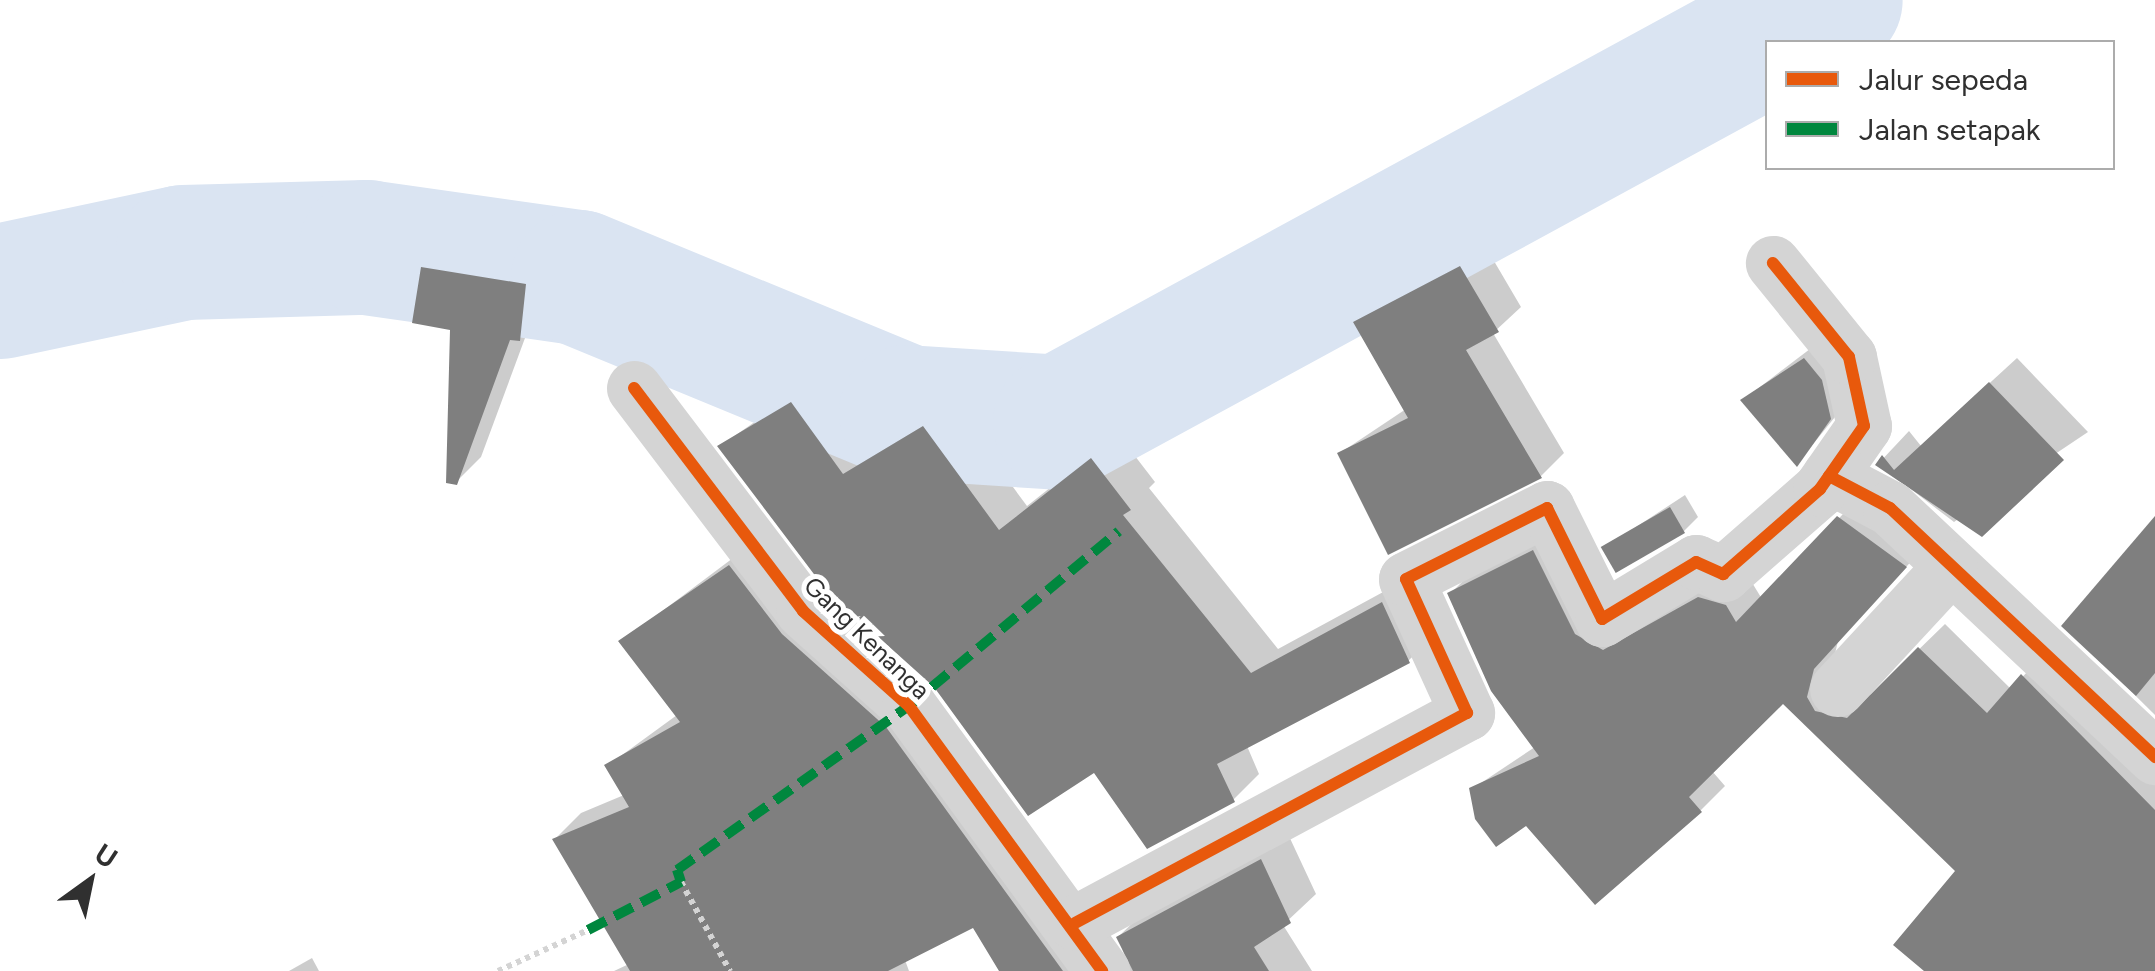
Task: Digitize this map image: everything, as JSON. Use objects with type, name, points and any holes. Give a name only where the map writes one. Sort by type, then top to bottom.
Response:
[{"type":"street","points":[[1074,923],[1467,713],[1406,579],[1547,508],[1602,619],[1696,562],[1723,574],[1829,476],[1864,426],[1849,357],[1772,264]]},
{"type":"street","name":"Gang Kenanga","points":[[634,388],[732,527],[803,611],[909,706],[1074,923],[1102,971]]},
{"type":"street","points":[[1829,476],[1890,508],[2155,758]]},
{"type":"street","points":[[1837,689],[1950,567]]},
{"type":"path","points":[[682,882],[730,971]]},
{"type":"path","points":[[498,971],[588,930]]},
{"type":"building","points":[[1460,266],[1499,332],[1466,350],[1542,478],[1388,555],[1337,453],[1408,418],[1353,322]]},
{"type":"building","points":[[421,267],[526,284],[520,341],[510,340],[457,485],[446,483],[450,330],[412,323]]},
{"type":"building","points":[[1804,358],[1822,380],[1831,419],[1797,467],[1740,400]]},
{"type":"building","points":[[1989,382],[2064,460],[1982,537],[1875,465],[1882,455],[1894,470]]},
{"type":"building","points":[[791,402],[843,474],[923,426],[999,530],[1091,458],[1131,510],[1123,515],[1251,673],[1382,602],[1410,663],[1217,764],[1235,802],[1147,849],[1094,773],[1028,816],[934,687],[826,590],[717,446]]},
{"type":"building","points":[[1670,507],[1685,533],[1616,573],[1601,547]]},
{"type":"building","points":[[1837,516],[1907,567],[1814,669],[1807,697],[1815,711],[1847,718],[1918,647],[1987,713],[2021,674],[2155,810],[2155,971],[1924,971],[1893,945],[1955,871],[1783,704],[1689,797],[1702,812],[1595,905],[1526,826],[1496,847],[1475,819],[1469,788],[1539,756],[1491,691],[1447,593],[1533,550],[1575,634],[1603,650],[1698,597],[1726,605],[1736,622]]},
{"type":"building","points":[[2155,516],[2155,673],[2136,696],[2061,626]]},
{"type":"building","points":[[729,565],[782,634],[886,727],[1063,971],[999,971],[973,928],[888,971],[630,971],[552,839],[629,807],[604,765],[680,722],[618,641]]},
{"type":"building","points":[[1261,859],[1291,923],[1254,947],[1269,971],[1133,971],[1116,937]]},
{"type":"waterway","points":[[0,291],[183,252],[366,247],[578,277],[906,412],[1060,422],[1835,0]]},
{"type":"marked path","points":[[588,930],[681,882],[677,870],[909,706],[1119,531]]},
{"type":"cycle path","points":[[1075,923],[1467,713],[1406,579],[1547,508],[1602,619],[1696,562],[1723,574],[1820,489],[1864,426],[1849,357],[1773,263]]},
{"type":"cycle path","points":[[634,388],[803,611],[909,706],[1102,971]]},
{"type":"cycle path","points":[[1829,476],[1890,508],[2155,757]]}]
